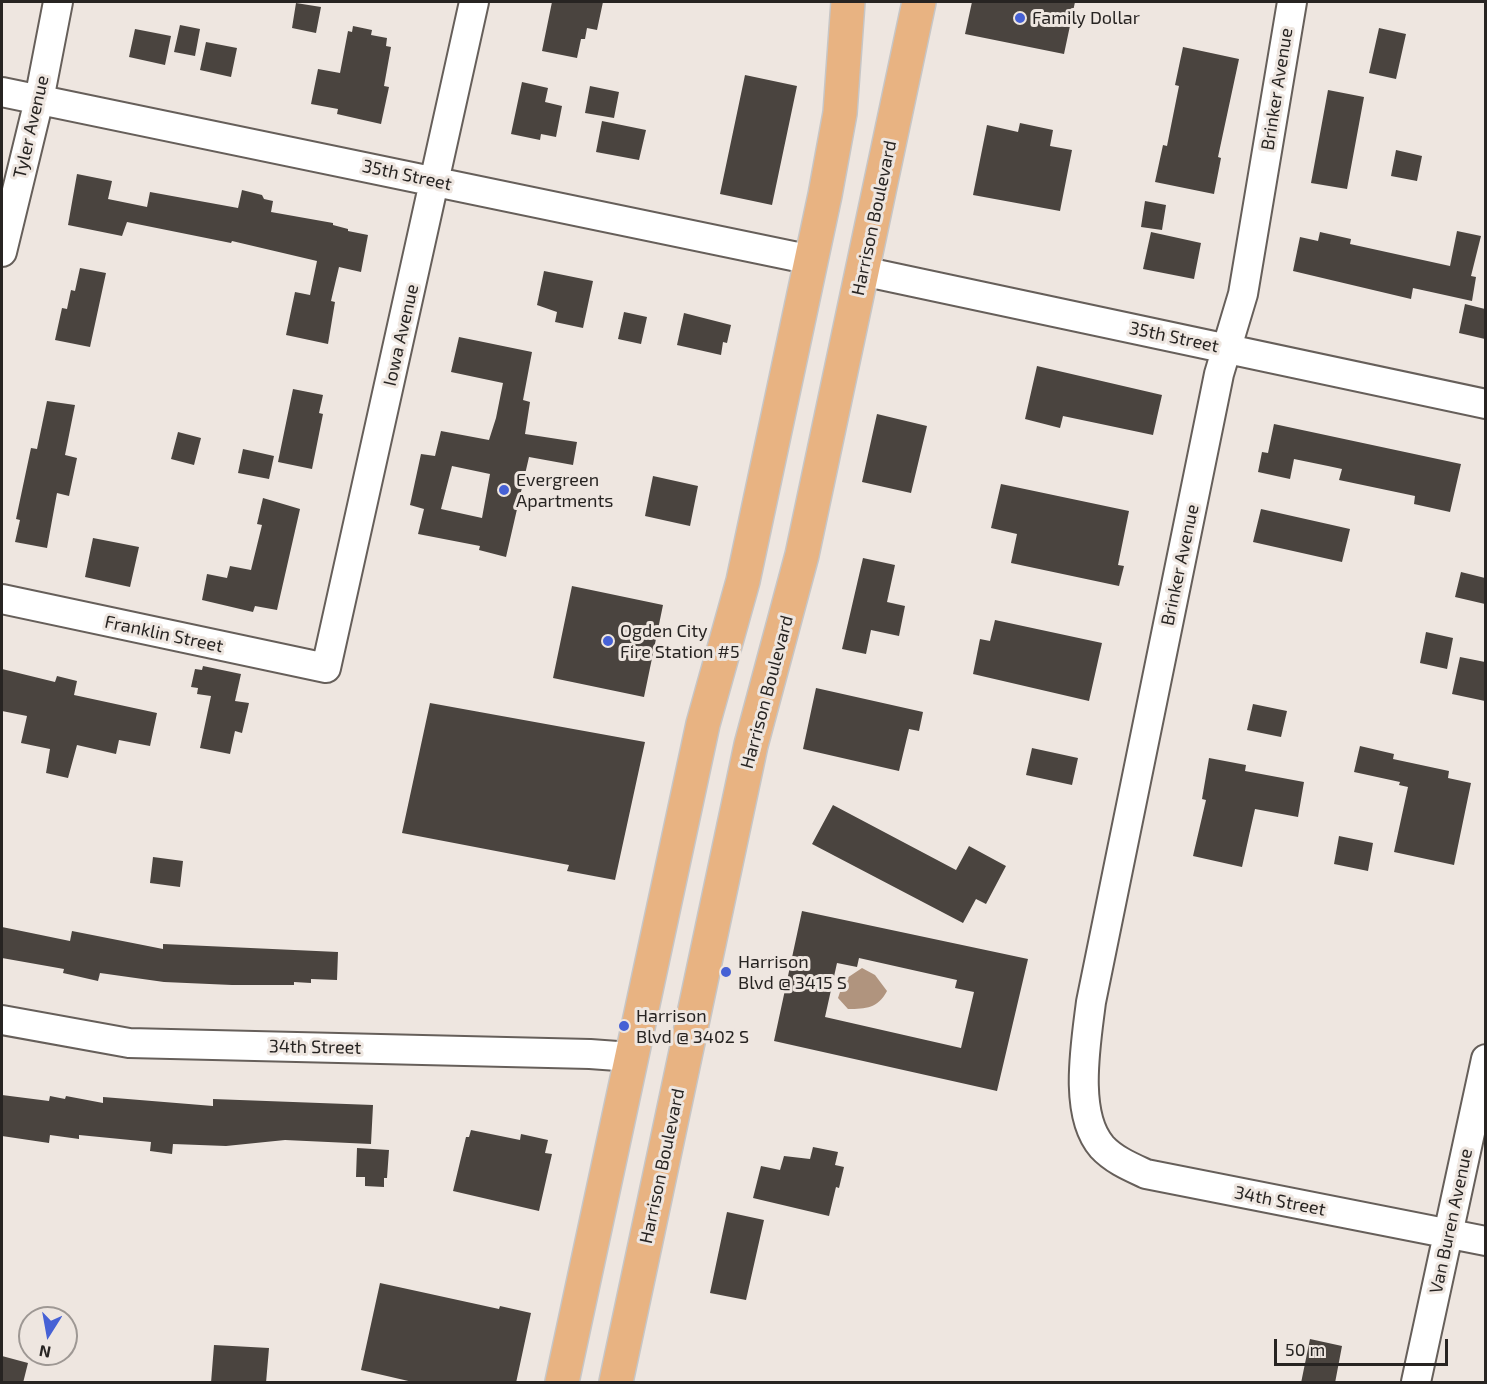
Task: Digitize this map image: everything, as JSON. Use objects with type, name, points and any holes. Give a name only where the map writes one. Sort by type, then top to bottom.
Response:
[{"type":"main road","points":[[562,1383],[703,724],[743,581],[812,260],[840,113],[848,2]]},
{"type":"main road","name":"Harrison Boulevard","points":[[616,1383],[751,745],[797,578],[919,2]]},
{"type":"street","name":"Tyler Avenue","points":[[2,252],[39,100],[58,2]]},
{"type":"street","name":"Iowa Avenue","points":[[326,668],[474,2]]},
{"type":"street","name":"Brinker Avenue","points":[[1091,1130],[1085,1104],[1084,1051],[1090,1002],[1219,374],[1229,348],[1243,294],[1292,2]]},
{"type":"street","name":"35th Street","points":[[2,92],[812,260]]},
{"type":"street","name":"35th Street","points":[[862,271],[1485,404]]},
{"type":"street","name":"Franklin Street","points":[[2,599],[326,668]]},
{"type":"street","name":"34th Street","points":[[2,1020],[129,1043],[571,1053],[631,1058]]},
{"type":"street","name":"Van Buren Avenue","points":[[1416,1383],[1485,1059]]},
{"type":"street","name":"34th Street","points":[[1091,1130],[1109,1153],[1122,1164],[1146,1174],[1485,1241]]},
{"type":"shaded area","points":[[862,968],[875,975],[887,991],[880,1001],[871,1006],[848,1009],[838,998],[844,980]]},
{"type":"building","points":[[552,2],[603,2],[597,30],[587,28],[585,39],[581,39],[577,58],[542,51]]},
{"type":"building","name":"Family Dollar","points":[[972,2],[1075,2],[1064,54],[965,34]]},
{"type":"building","points":[[296,3],[321,7],[316,33],[292,28]]},
{"type":"building","points":[[180,25],[200,29],[195,56],[174,52]]},
{"type":"building","points":[[353,26],[372,30],[371,35],[387,38],[386,46],[391,47],[384,86],[389,87],[381,124],[337,114],[338,109],[311,104],[318,69],[340,73],[348,31],[352,32]]},
{"type":"building","points":[[1379,28],[1406,34],[1396,79],[1369,73]]},
{"type":"building","points":[[135,29],[171,36],[165,65],[129,57]]},
{"type":"building","points":[[206,42],[237,48],[231,77],[200,70]]},
{"type":"building","points":[[1183,47],[1239,59],[1218,157],[1221,158],[1214,194],[1155,182],[1163,145],[1167,146],[1179,86],[1175,85]]},
{"type":"building","points":[[745,75],[797,86],[772,205],[720,194]]},
{"type":"building","points":[[522,82],[548,88],[545,102],[562,106],[556,137],[541,134],[540,140],[511,134]]},
{"type":"building","points":[[590,86],[619,92],[614,118],[585,113]]},
{"type":"building","points":[[1328,90],[1364,97],[1347,189],[1311,183]]},
{"type":"building","points":[[602,121],[646,130],[639,160],[596,152]]},
{"type":"building","points":[[1020,123],[1053,130],[1050,146],[1072,150],[1060,211],[973,195],[987,125],[1018,132]]},
{"type":"building","points":[[1396,150],[1422,156],[1417,181],[1391,176]]},
{"type":"building","points":[[77,174],[112,181],[108,199],[147,207],[150,192],[238,208],[242,190],[262,195],[264,199],[273,201],[271,212],[333,223],[348,231],[368,235],[361,272],[339,267],[331,301],[335,302],[328,344],[286,335],[295,292],[310,295],[317,261],[232,241],[231,243],[127,222],[122,236],[68,225]]},
{"type":"building","points":[[1145,201],[1166,205],[1162,230],[1141,227]]},
{"type":"building","points":[[1457,231],[1481,236],[1471,276],[1476,277],[1472,301],[1413,288],[1411,299],[1293,271],[1300,237],[1318,241],[1320,232],[1351,239],[1350,244],[1450,266]]},
{"type":"building","points":[[1151,232],[1201,243],[1194,279],[1143,269]]},
{"type":"building","points":[[80,268],[106,273],[90,347],[55,340],[62,308],[67,309],[71,290],[75,291]]},
{"type":"building","points":[[544,271],[593,281],[583,328],[555,322],[557,312],[537,305]]},
{"type":"building","points":[[1465,304],[1485,309],[1485,339],[1459,333]]},
{"type":"building","points":[[624,312],[647,317],[641,344],[618,339]]},
{"type":"building","points":[[684,313],[731,325],[727,343],[723,342],[721,355],[677,345]]},
{"type":"building","name":"Evergreen Apartments","points":[[459,337],[532,352],[523,400],[530,402],[525,434],[577,442],[573,465],[529,457],[506,557],[479,550],[480,546],[418,534],[424,509],[410,505],[421,454],[435,456],[441,431],[489,440],[496,418],[503,383],[451,372]],"holes":[[[452,466],[490,474],[482,518],[441,509]]]},
{"type":"building","points":[[1037,366],[1162,395],[1153,435],[1063,416],[1060,428],[1025,419]]},
{"type":"building","points":[[293,389],[323,395],[319,413],[323,414],[312,469],[278,462]]},
{"type":"building","points":[[47,401],[75,405],[65,455],[77,458],[69,496],[57,493],[47,548],[15,542],[20,520],[16,519],[31,448],[37,449]]},
{"type":"building","points":[[877,414],[927,426],[911,493],[862,482]]},
{"type":"building","points":[[1274,424],[1461,464],[1450,512],[1414,504],[1415,496],[1339,480],[1342,469],[1328,466],[1294,459],[1290,479],[1258,472],[1262,452],[1268,453]]},
{"type":"building","points":[[178,432],[201,438],[194,465],[171,459]]},
{"type":"building","points":[[243,449],[274,456],[269,479],[238,473]]},
{"type":"building","points":[[653,476],[698,486],[690,526],[645,516]]},
{"type":"building","points":[[1001,484],[1129,511],[1118,565],[1124,566],[1119,586],[1011,563],[1017,534],[991,528]]},
{"type":"building","points":[[263,498],[300,509],[277,610],[255,606],[253,612],[202,600],[207,574],[227,578],[230,566],[251,570],[262,525],[257,524]]},
{"type":"building","points":[[1261,509],[1350,529],[1342,562],[1253,542]]},
{"type":"building","points":[[93,538],[139,547],[130,587],[85,577]]},
{"type":"building","points":[[863,558],[895,565],[887,602],[905,606],[899,636],[871,630],[866,654],[842,649]]},
{"type":"building","points":[[1461,572],[1485,578],[1485,604],[1455,597]]},
{"type":"building","name":"Ogden City Fire Station #5","points":[[572,586],[663,605],[644,697],[553,678]]},
{"type":"building","points":[[995,620],[1102,643],[1089,701],[973,674],[980,639],[990,641]]},
{"type":"building","points":[[1426,632],[1453,638],[1447,669],[1420,663]]},
{"type":"building","points":[[1460,657],[1485,662],[1485,701],[1452,694]]},
{"type":"building","points":[[203,666],[241,674],[235,701],[249,703],[242,733],[235,731],[230,754],[200,748],[211,696],[197,694],[198,688],[191,687],[195,669],[202,670]]},
{"type":"building","points":[[2,669],[55,682],[57,676],[77,681],[74,695],[157,713],[150,746],[119,740],[116,754],[77,745],[68,778],[46,773],[50,749],[21,743],[27,716],[2,711]]},
{"type":"building","points":[[816,688],[923,712],[919,731],[909,729],[899,771],[803,749]]},
{"type":"building","points":[[430,703],[645,742],[615,880],[567,871],[569,865],[402,833]]},
{"type":"building","points":[[1253,704],[1287,711],[1281,737],[1247,730]]},
{"type":"building","points":[[1360,746],[1394,754],[1393,759],[1449,771],[1448,778],[1471,783],[1454,865],[1394,852],[1408,787],[1399,785],[1400,782],[1354,772]]},
{"type":"building","points":[[1032,748],[1078,758],[1072,785],[1026,775]]},
{"type":"building","points":[[1209,758],[1246,765],[1245,771],[1304,782],[1298,817],[1255,809],[1242,867],[1193,856],[1206,800],[1202,799]]},
{"type":"building","points":[[833,805],[956,870],[969,846],[1006,866],[986,904],[976,899],[963,923],[812,844]]},
{"type":"building","points":[[1339,836],[1373,843],[1368,871],[1334,864]]},
{"type":"building","points":[[153,857],[183,861],[180,887],[150,883]]},
{"type":"building","points":[[802,911],[1028,959],[997,1091],[774,1041]],"holes":[[[859,958],[957,980],[955,988],[974,992],[961,1048],[825,1017],[837,963],[857,967]]]},
{"type":"building","points":[[2,927],[70,941],[72,931],[163,949],[163,944],[338,952],[337,980],[311,979],[311,983],[294,982],[294,985],[232,985],[164,982],[100,973],[98,981],[63,973],[64,969],[2,958]]},
{"type":"building","points":[[2,1095],[49,1101],[50,1096],[65,1099],[66,1096],[103,1103],[103,1097],[213,1106],[213,1099],[373,1105],[371,1144],[285,1140],[226,1146],[173,1144],[172,1154],[150,1151],[151,1142],[79,1135],[79,1139],[50,1135],[49,1143],[2,1136]]},
{"type":"building","points":[[471,1130],[520,1140],[521,1134],[548,1140],[545,1153],[552,1154],[539,1211],[453,1191],[466,1137],[469,1137]]},
{"type":"building","points":[[813,1147],[838,1152],[835,1165],[844,1167],[829,1216],[753,1198],[761,1166],[780,1170],[784,1156],[810,1159]]},
{"type":"building","points":[[357,1148],[389,1150],[384,1187],[365,1186],[365,1177],[356,1177]]},
{"type":"building","points":[[727,1212],[764,1220],[746,1300],[710,1293]]},
{"type":"building","points":[[380,1283],[499,1309],[500,1306],[531,1313],[516,1383],[417,1383],[361,1370]]},
{"type":"building","points":[[1310,1339],[1342,1346],[1335,1383],[1301,1383]]},
{"type":"building","points":[[214,1345],[269,1348],[266,1383],[211,1383]]},
{"type":"building","points":[[2,1356],[18,1360],[18,1366],[27,1366],[23,1383],[2,1383]]},
{"type":"place","name":"Family Dollar","points":[[1020,18]]},
{"type":"place","name":"Evergreen Apartments","points":[[504,490]]},
{"type":"place","name":"Ogden City Fire Station #5","points":[[608,641]]},
{"type":"place","name":"Harrison Blvd @ 3415 S","points":[[726,972]]},
{"type":"place","name":"Harrison Blvd @ 3402 S","points":[[624,1026]]}]
